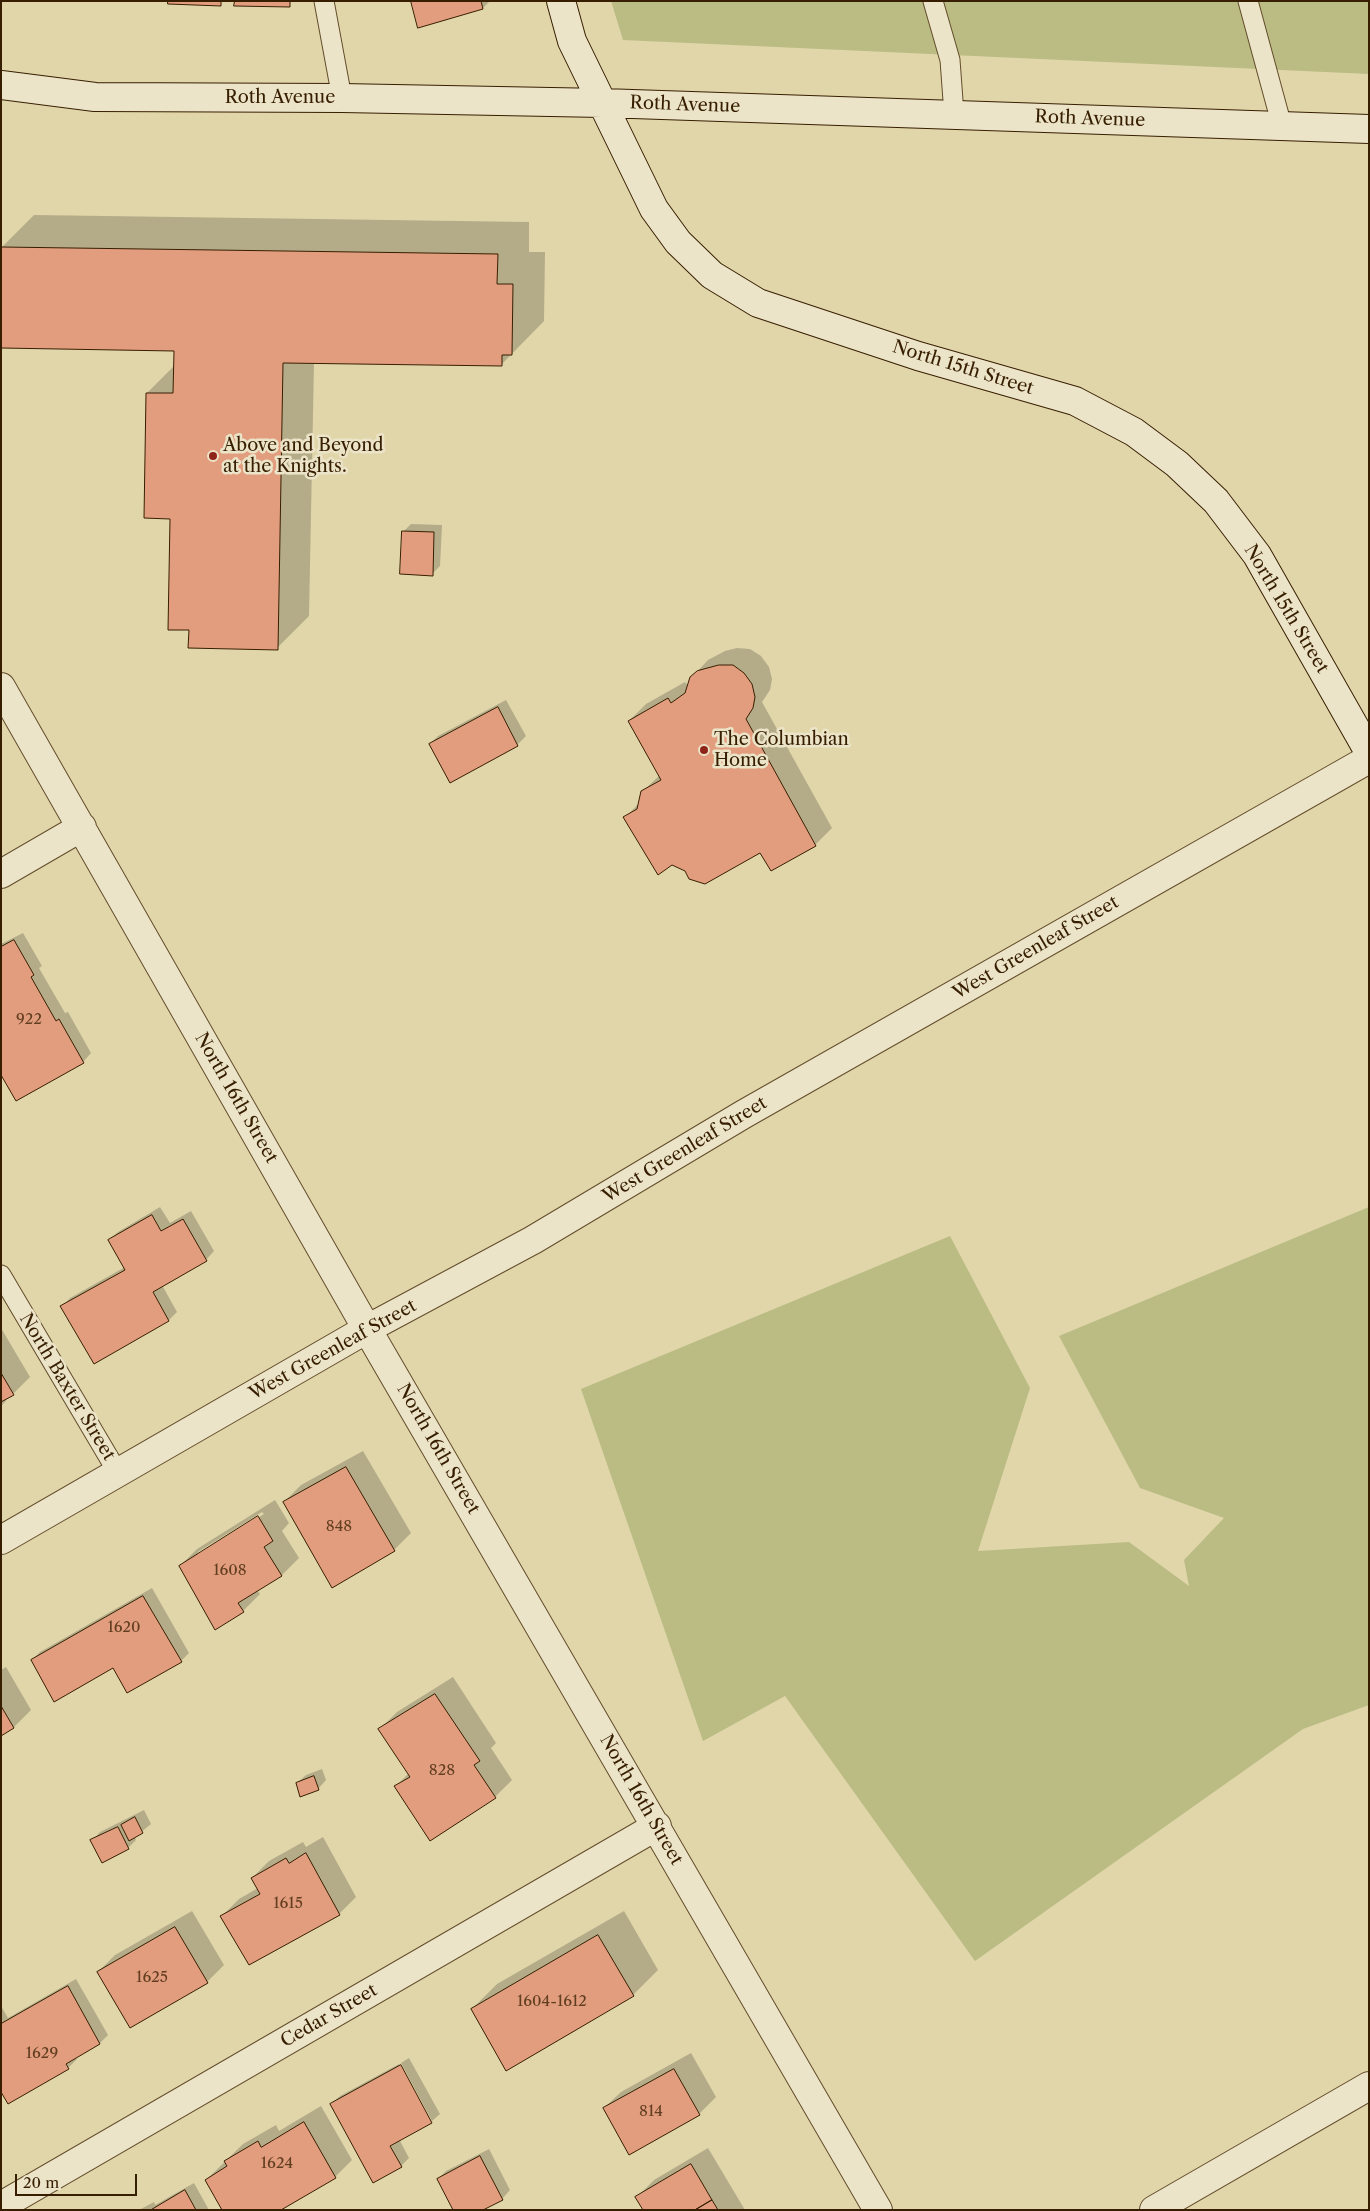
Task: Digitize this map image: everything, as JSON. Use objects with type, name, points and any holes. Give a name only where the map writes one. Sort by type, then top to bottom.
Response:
[{"type":"street","name":"North 15th Street","points":[[561,1],[572,40],[654,209],[678,242],[712,275],[758,302],[918,356],[1075,401],[1134,432],[1177,464],[1216,502],[1257,555],[1369,752]]},
{"type":"street","name":"Roth Avenue","points":[[1,86],[95,97],[342,98],[603,103],[1369,129]]},
{"type":"street","name":"North 16th Street","points":[[1,687],[368,1329],[878,2210]]},
{"type":"street","name":"West Greenleaf Street","points":[[1,1540],[368,1329],[533,1240],[744,1114],[1369,759]]},
{"type":"street","points":[[1,874],[82,827]]},
{"type":"street","name":"Cedar Street","points":[[1,2206],[657,1826]]},
{"type":"street","points":[[1154,2210],[1369,2086]]},
{"type":"lane","points":[[324,1],[342,98]]},
{"type":"lane","points":[[933,1],[950,60],[954,114]]},
{"type":"lane","points":[[1248,1],[1282,126]]},
{"type":"lane","name":"North Baxter Street","points":[[1,1275],[118,1472]]},
{"type":"green space","points":[[611,1],[1369,1],[1369,74],[623,40]]},
{"type":"green space","points":[[1369,1207],[1369,1705],[1303,1729],[975,1961],[785,1696],[703,1741],[581,1389],[950,1236],[1030,1388],[978,1551],[1129,1542],[1189,1586],[1184,1560],[1224,1518],[1140,1488],[1059,1336]]},
{"type":"building","points":[[168,1],[221,1],[221,6],[168,4]]},
{"type":"building","points":[[235,1],[290,1],[290,7],[234,6]]},
{"type":"building","points":[[411,1],[481,1],[483,9],[418,28]]},
{"type":"building","name":"Above and Beyond at the Knights.","points":[[1,247],[498,254],[497,284],[513,284],[512,355],[502,355],[502,366],[283,363],[278,650],[188,648],[189,630],[168,630],[170,519],[144,518],[146,393],[173,393],[174,351],[1,348]]},
{"type":"building","points":[[402,531],[434,532],[433,576],[400,574]]},
{"type":"building","name":"The Columbian Home","points":[[719,665],[733,665],[744,673],[752,684],[755,697],[753,708],[746,719],[816,846],[771,871],[760,853],[705,884],[689,879],[685,871],[672,865],[658,875],[623,817],[637,809],[641,791],[661,780],[628,721],[668,698],[671,703],[685,693],[690,677],[697,671]]},
{"type":"building","points":[[498,707],[518,746],[450,783],[429,744]]},
{"type":"building","points":[[14,940],[34,975],[31,977],[56,1021],[59,1019],[84,1063],[16,1101],[1,1075],[1,947]]},
{"type":"building","points":[[152,1215],[161,1231],[183,1219],[207,1261],[153,1292],[169,1321],[94,1364],[60,1306],[125,1270],[108,1240]]},
{"type":"building","points":[[1,1373],[14,1395],[1,1402]]},
{"type":"building","points":[[346,1467],[395,1551],[332,1588],[283,1502]]},
{"type":"building","points":[[258,1516],[273,1541],[264,1547],[282,1576],[238,1603],[244,1612],[215,1630],[179,1566]]},
{"type":"building","points":[[143,1596],[182,1662],[127,1693],[113,1668],[54,1702],[31,1660]]},
{"type":"building","points":[[435,1694],[480,1761],[474,1765],[496,1798],[430,1841],[394,1786],[410,1777],[378,1729]]},
{"type":"building","points":[[1,1706],[14,1728],[1,1736]]},
{"type":"building","points":[[314,1776],[319,1790],[300,1797],[296,1783]]},
{"type":"building","points":[[135,1817],[143,1833],[129,1841],[121,1825]]},
{"type":"building","points":[[118,1827],[129,1849],[102,1863],[90,1840]]},
{"type":"building","points":[[306,1853],[340,1915],[249,1965],[220,1916],[260,1894],[251,1878],[286,1858],[289,1863]]},
{"type":"building","points":[[175,1927],[208,1983],[130,2028],[97,1972]]},
{"type":"building","points":[[598,1935],[634,1996],[506,2071],[471,2009]]},
{"type":"building","points":[[68,1986],[100,2044],[66,2064],[69,2069],[8,2104],[1,2092],[1,2024]]},
{"type":"building","points":[[401,2065],[432,2123],[390,2146],[402,2167],[373,2183],[330,2104]]},
{"type":"building","points":[[674,2069],[700,2115],[629,2155],[603,2108]]},
{"type":"building","points":[[304,2122],[336,2178],[281,2210],[222,2210],[205,2180],[227,2166],[224,2161],[258,2141],[261,2147]]},
{"type":"building","points":[[480,2156],[503,2200],[483,2210],[453,2210],[437,2179]]},
{"type":"building","points":[[691,2164],[712,2200],[695,2210],[643,2210],[635,2197]]},
{"type":"building","points":[[185,2190],[196,2210],[151,2210]]},
{"type":"building","points":[[712,2200],[718,2210],[695,2210]]},
{"type":"place","name":"Above and Beyond at the Knights.","points":[[213,456]]},
{"type":"place","name":"The Columbian Home","points":[[704,750]]}]
